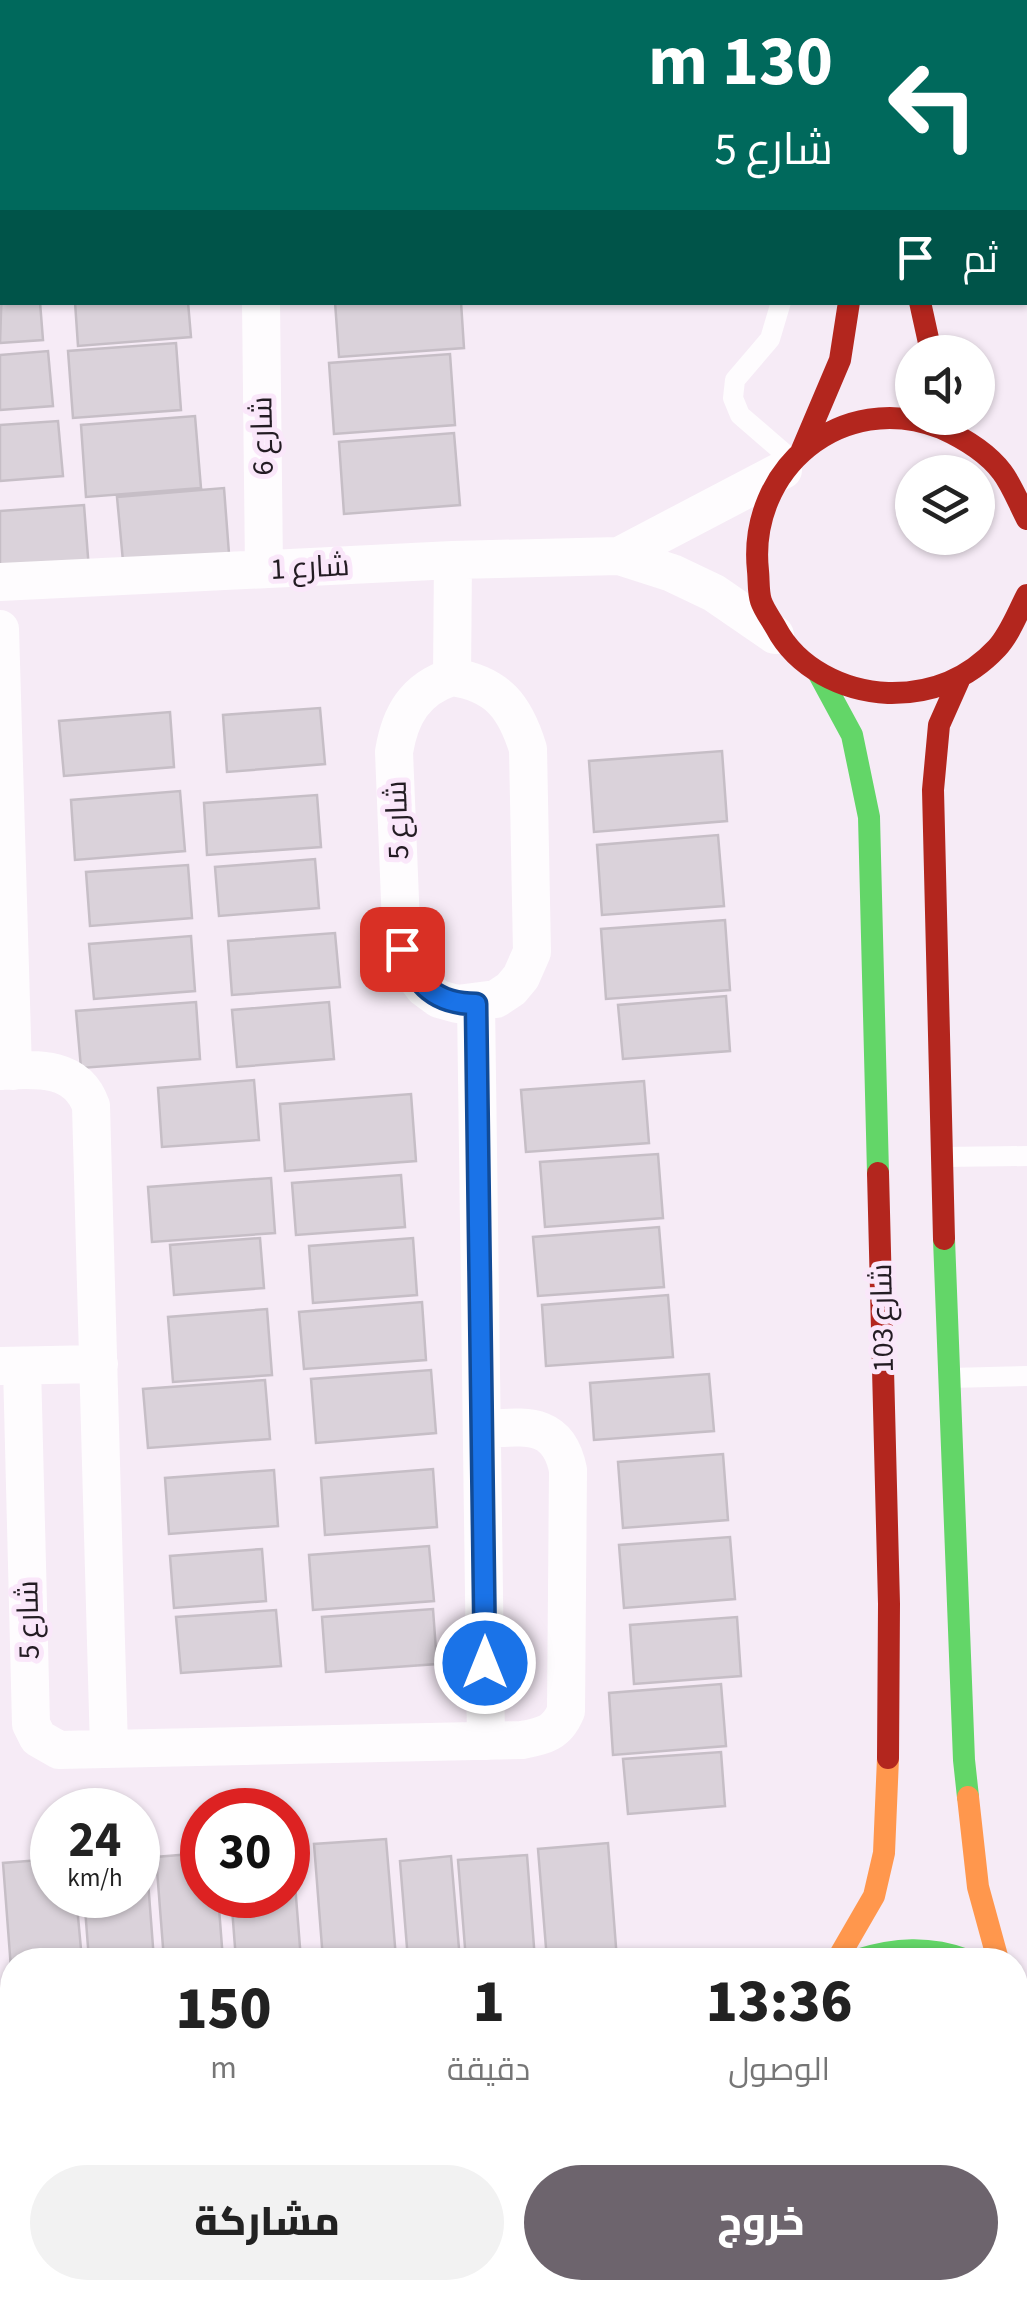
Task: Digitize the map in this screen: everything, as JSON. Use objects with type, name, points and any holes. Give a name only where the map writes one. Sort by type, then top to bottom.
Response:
[{"type":"street","name":"شارع 6","points":[[261,305],[264,569]]},
{"type":"street","points":[[849,305],[846,340],[793,460],[764,504],[755,545],[758,587],[768,616],[784,643],[819,674],[841,686],[888,696],[912,695],[959,680],[994,653],[1025,607]]},
{"type":"street","points":[[921,305],[927,335]]},
{"type":"street","points":[[793,460],[840,428],[884,417],[930,421],[972,441],[1017,480],[1027,519]]},
{"type":"street","points":[[969,435],[972,441]]},
{"type":"street","name":"شارع 1","points":[[619,556],[793,460]]},
{"type":"street","name":"شارع 1","points":[[0,582],[619,556],[672,573],[714,593],[784,643]]},
{"type":"street","points":[[453,560],[452,677],[471,680],[507,703],[520,721],[528,749],[532,952],[512,989],[496,999],[476,1004],[486,1741]]},
{"type":"street","points":[[0,629],[6,1071],[55,1070],[77,1082],[91,1106],[109,1749]]},
{"type":"street","name":"شارع 103","points":[[819,674],[852,735],[870,817],[889,1604],[888,1806],[884,1853],[874,1896],[844,1948]]},
{"type":"street","name":"شارع 5","points":[[452,677],[433,683],[416,696],[397,732],[394,752],[402,949],[411,971],[439,999],[476,1004]]},
{"type":"street","points":[[959,680],[939,725],[933,790],[948,1378],[964,1760],[978,1887],[995,1948]]},
{"type":"street","name":"شارع 5","points":[[99,1364],[11,1366],[30,1724],[48,1747],[59,1750],[522,1740],[542,1736],[560,1724],[566,1711],[565,1453],[544,1431],[530,1427],[484,1428]]},
{"type":"street","points":[[889,1604],[897,1614],[919,1617],[957,1604]]},
{"type":"lane","points":[[780,305],[770,339],[735,380],[734,398],[740,416],[793,460]]},
{"type":"lane","points":[[943,1157],[1027,1156]]},
{"type":"lane","points":[[948,1378],[1027,1376]]},
{"type":"building","points":[[1,305],[40,305],[43,340],[0,343]]},
{"type":"building","points":[[75,305],[188,305],[191,337],[78,346]]},
{"type":"building","points":[[335,305],[461,305],[464,348],[339,357]]},
{"type":"building","points":[[176,343],[181,410],[73,418],[68,351]]},
{"type":"building","points":[[48,351],[53,406],[0,410],[0,355]]},
{"type":"building","points":[[450,354],[455,425],[334,434],[329,363]]},
{"type":"building","points":[[195,416],[201,488],[86,497],[81,425]]},
{"type":"building","points":[[58,421],[63,476],[0,481],[0,425]]},
{"type":"building","points":[[454,433],[460,505],[344,514],[339,442]]},
{"type":"building","points":[[224,488],[230,567],[124,572],[117,497]]},
{"type":"building","points":[[84,505],[89,570],[0,577],[0,511]]},
{"type":"building","points":[[320,708],[325,764],[227,772],[223,715]]},
{"type":"building","points":[[170,712],[174,767],[64,776],[59,721]]},
{"type":"building","points":[[722,751],[727,821],[594,832],[589,761]]},
{"type":"building","points":[[180,791],[185,851],[75,860],[71,800]]},
{"type":"building","points":[[317,795],[321,847],[207,855],[204,803]]},
{"type":"building","points":[[718,835],[724,906],[602,915],[597,845]]},
{"type":"building","points":[[315,859],[319,908],[219,916],[215,867]]},
{"type":"building","points":[[188,865],[192,918],[90,926],[86,872]]},
{"type":"building","points":[[725,920],[730,990],[606,999],[601,929]]},
{"type":"building","points":[[335,933],[340,987],[232,995],[228,941]]},
{"type":"building","points":[[191,936],[195,991],[94,999],[89,944]]},
{"type":"building","points":[[726,996],[730,1051],[623,1059],[618,1005]]},
{"type":"building","points":[[196,1002],[200,1059],[81,1068],[76,1011]]},
{"type":"building","points":[[329,1002],[334,1059],[237,1067],[232,1010]]},
{"type":"building","points":[[254,1080],[259,1140],[162,1147],[158,1088]]},
{"type":"building","points":[[644,1081],[649,1143],[526,1152],[521,1090]]},
{"type":"building","points":[[411,1094],[416,1161],[285,1171],[280,1104]]},
{"type":"building","points":[[658,1154],[663,1218],[545,1227],[540,1162]]},
{"type":"building","points":[[401,1175],[405,1227],[296,1235],[292,1183]]},
{"type":"building","points":[[271,1178],[275,1233],[152,1242],[148,1187]]},
{"type":"building","points":[[659,1227],[664,1287],[538,1296],[533,1237]]},
{"type":"building","points":[[260,1238],[264,1288],[174,1295],[170,1245]]},
{"type":"building","points":[[413,1238],[417,1295],[313,1303],[309,1246]]},
{"type":"building","points":[[668,1295],[673,1357],[546,1366],[542,1305]]},
{"type":"building","points":[[422,1302],[426,1360],[304,1369],[299,1312]]},
{"type":"building","points":[[267,1309],[272,1375],[173,1382],[168,1317]]},
{"type":"building","points":[[431,1370],[436,1433],[316,1443],[311,1379]]},
{"type":"building","points":[[709,1374],[714,1431],[594,1440],[590,1383]]},
{"type":"building","points":[[265,1380],[270,1439],[148,1448],[143,1389]]},
{"type":"building","points":[[723,1454],[728,1520],[623,1528],[618,1462]]},
{"type":"building","points":[[433,1469],[437,1527],[325,1535],[321,1478]]},
{"type":"building","points":[[274,1470],[278,1526],[169,1534],[165,1478]]},
{"type":"building","points":[[730,1537],[735,1599],[624,1608],[619,1545]]},
{"type":"building","points":[[429,1546],[434,1601],[313,1610],[309,1555]]},
{"type":"building","points":[[262,1549],[266,1601],[174,1608],[170,1556]]},
{"type":"building","points":[[433,1609],[437,1664],[326,1672],[322,1617]]},
{"type":"building","points":[[276,1610],[281,1666],[181,1673],[176,1617]]},
{"type":"building","points":[[737,1617],[741,1676],[634,1684],[630,1625]]},
{"type":"building","points":[[721,1684],[726,1746],[613,1755],[609,1693]]},
{"type":"building","points":[[721,1752],[725,1806],[628,1814],[623,1759]]},
{"type":"building","points":[[386,1839],[395,1948],[322,1948],[314,1844]]},
{"type":"building","points":[[608,1843],[616,1948],[546,1948],[538,1849]]},
{"type":"building","points":[[180,1855],[180,1918],[220,1918],[222,1948],[163,1948],[160,1857]]},
{"type":"building","points":[[527,1855],[534,1948],[465,1948],[458,1860]]},
{"type":"building","points":[[451,1856],[459,1948],[407,1948],[400,1861]]},
{"type":"building","points":[[30,1861],[30,1918],[78,1918],[81,1948],[9,1948],[3,1863]]},
{"type":"building","points":[[86,1918],[151,1918],[153,1948],[88,1948]]},
{"type":"building","points":[[233,1918],[298,1918],[300,1948],[235,1948]]},
{"type":"traffic: fast","points":[[819,674],[852,735],[869,817],[878,1173]]},
{"type":"traffic: fast","points":[[944,1239],[968,1797]]},
{"type":"traffic: slow","points":[[844,1948],[874,1896],[884,1853],[888,1758]]},
{"type":"traffic: slow","points":[[968,1797],[978,1887],[995,1948]]},
{"type":"traffic: jam","points":[[801,452],[840,360],[849,305]]},
{"type":"traffic: jam","points":[[921,305],[927,335]]},
{"type":"traffic: jam","points":[[1027,519],[1002,472],[966,441],[941,428],[904,419],[869,420],[837,429],[808,447],[785,471],[768,500],[759,534],[758,571],[762,604],[796,655],[838,682],[888,693],[933,687],[974,668],[1002,642],[1027,595]]},
{"type":"traffic: jam","points":[[944,1239],[933,790],[939,725],[959,680]]},
{"type":"traffic: jam","points":[[878,1173],[889,1604],[888,1758]]},
{"type":"route","points":[[402,949],[424,988],[439,999],[476,1004],[485,1663]]}]
